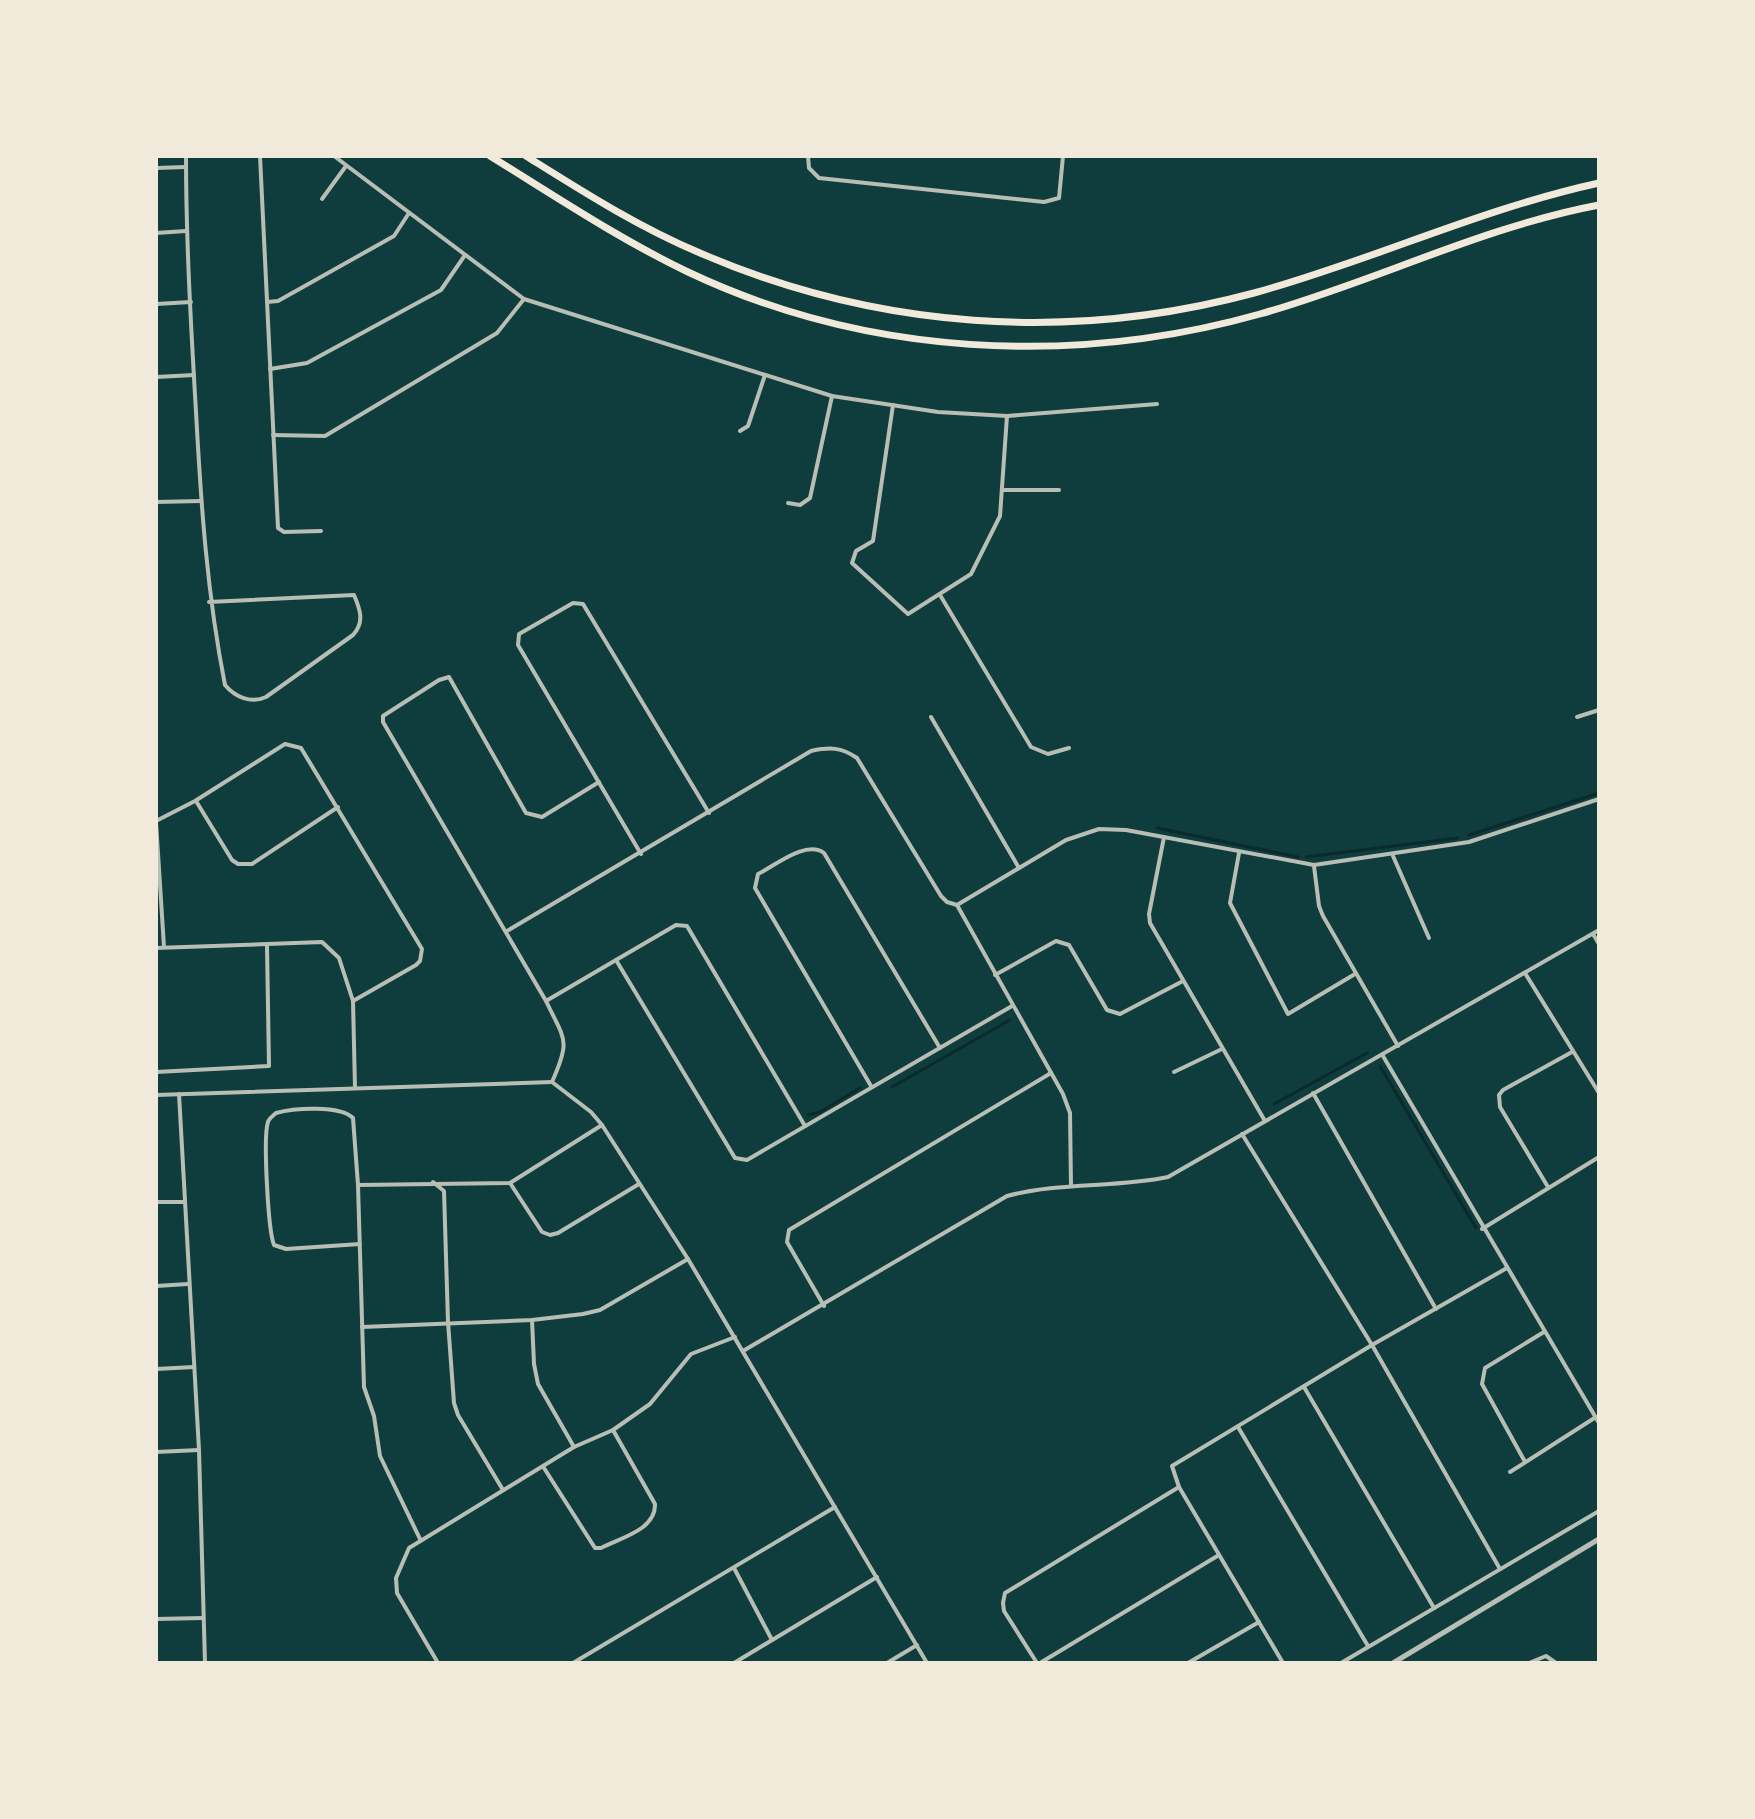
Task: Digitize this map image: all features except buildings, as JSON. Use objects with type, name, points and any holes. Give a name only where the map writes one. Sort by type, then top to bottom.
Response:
[{"type":"highway","points":[[490,156],[628,240],[704,278],[805,315],[890,336],[974,344],[1083,346],[1188,332],[1264,313],[1533,222],[1599,205]]},
{"type":"highway","points":[[526,156],[589,196],[663,236],[700,254],[780,284],[889,311],[1003,324],[1084,322],[1199,307],[1322,272],[1547,194],[1599,183]]},
{"type":"street","points":[[186,156],[186,231],[201,501],[209,602],[225,685],[238,696],[254,700],[266,697],[353,635],[361,613],[354,595],[209,602]]},
{"type":"street","points":[[260,156],[278,528],[284,532],[321,531]]},
{"type":"street","points":[[334,156],[524,299],[832,396],[938,412],[1007,416],[1157,404]]},
{"type":"street","points":[[808,156],[809,168],[819,178],[1044,202],[1059,198],[1063,156]]},
{"type":"street","points":[[322,199],[346,166]]},
{"type":"street","points":[[156,168],[186,167]]},
{"type":"street","points":[[267,302],[278,301],[394,236],[409,213]]},
{"type":"street","points":[[156,233],[186,231]]},
{"type":"street","points":[[270,369],[307,363],[441,290],[465,255]]},
{"type":"street","points":[[273,435],[325,436],[497,333],[524,299]]},
{"type":"street","points":[[156,304],[191,302]]},
{"type":"street","points":[[156,377],[194,375]]},
{"type":"street","points":[[740,431],[748,426],[765,375]]},
{"type":"street","points":[[788,503],[800,505],[810,498],[832,396]]},
{"type":"street","points":[[893,405],[873,541],[856,551],[852,563],[908,614],[971,574],[1000,516],[1007,416]]},
{"type":"street","points":[[1002,490],[1059,490]]},
{"type":"street","points":[[156,502],[201,501]]},
{"type":"street","points":[[940,594],[1031,747],[1048,754],[1069,748]]},
{"type":"street","points":[[641,854],[518,645],[519,634],[578,601],[583,604],[709,813]]},
{"type":"street","points":[[552,1082],[565,1046],[546,1001],[383,722],[383,716],[439,680],[449,677],[526,813],[542,817],[599,782]]},
{"type":"street","points":[[1577,717],[1599,710]]},
{"type":"street","points":[[931,717],[1019,868]]},
{"type":"street","points":[[164,947],[156,821],[291,743],[301,748],[422,949],[416,965],[353,1001]]},
{"type":"street","points":[[507,931],[811,751],[840,748],[857,758],[941,896],[957,905],[1063,1094],[1070,1113],[1071,1186]]},
{"type":"street","points":[[957,905],[1066,840],[1099,829],[1164,837],[1314,865],[1476,840],[1599,799]]},
{"type":"street","points":[[195,801],[232,860],[245,866],[338,807]]},
{"type":"street","points":[[1164,837],[1149,919],[1265,1121]]},
{"type":"street","points":[[871,1086],[755,888],[758,874],[807,849],[817,848],[824,853],[940,1048]]},
{"type":"street","points":[[1239,853],[1230,903],[1288,1014],[1355,974]]},
{"type":"street","points":[[1392,855],[1429,938]]},
{"type":"street","points":[[1314,865],[1319,906],[1398,1046]]},
{"type":"street","points":[[546,1001],[676,925],[687,926],[805,1126]]},
{"type":"street","points":[[743,1351],[1007,1196],[1071,1186],[1140,1183],[1168,1177],[1599,930]]},
{"type":"street","points":[[1593,934],[1599,944]]},
{"type":"street","points":[[995,975],[1056,941],[1069,945],[1107,1010],[1113,1013],[1120,1014],[1183,981]]},
{"type":"street","points":[[156,948],[322,942],[339,958],[353,1001],[355,1088]]},
{"type":"street","points":[[156,1072],[269,1066],[267,946]]},
{"type":"street","points":[[616,960],[732,1156],[747,1160],[1012,1006]]},
{"type":"street","points":[[1525,973],[1599,1093]]},
{"type":"street","points":[[1174,1072],[1223,1049]]},
{"type":"street","points":[[1548,1187],[1500,1107],[1499,1095],[1572,1052]]},
{"type":"street","points":[[1383,1055],[1482,1229],[1597,1420],[1524,1460],[1510,1472]]},
{"type":"street","points":[[824,1306],[787,1242],[789,1230],[1051,1073]]},
{"type":"street","points":[[156,1095],[552,1082],[583,1104],[602,1125],[688,1259],[927,1663]]},
{"type":"street","points":[[1313,1093],[1436,1309]]},
{"type":"street","points":[[179,1094],[199,1450],[205,1663]]},
{"type":"street","points":[[360,1244],[286,1249],[274,1245],[268,1208],[268,1122],[281,1111],[336,1110],[353,1118],[358,1185],[360,1244],[364,1387],[374,1416],[380,1456],[420,1539]]},
{"type":"street","points":[[358,1185],[510,1183],[602,1125]]},
{"type":"street","points":[[1242,1134],[1372,1345],[1500,1569]]},
{"type":"street","points":[[1482,1229],[1599,1157]]},
{"type":"street","points":[[433,1182],[444,1191],[454,1403],[458,1415],[503,1490]]},
{"type":"street","points":[[510,1183],[542,1232],[550,1235],[640,1184]]},
{"type":"street","points":[[156,1202],[183,1202]]},
{"type":"street","points":[[362,1327],[532,1320],[600,1310],[688,1259]]},
{"type":"street","points":[[1283,1663],[1179,1487],[1173,1473],[1174,1463],[1507,1268]]},
{"type":"street","points":[[156,1286],[188,1284]]},
{"type":"street","points":[[532,1320],[538,1384],[574,1447]]},
{"type":"street","points":[[1524,1460],[1481,1378],[1485,1368],[1545,1332]]},
{"type":"street","points":[[438,1663],[400,1600],[395,1586],[409,1548],[574,1447],[613,1430],[650,1404],[691,1354],[735,1337]]},
{"type":"street","points":[[156,1369],[194,1367]]},
{"type":"street","points":[[1304,1387],[1434,1608]]},
{"type":"street","points":[[1238,1427],[1368,1646]]},
{"type":"street","points":[[544,1468],[595,1548],[601,1548],[650,1523],[655,1504],[613,1430]]},
{"type":"street","points":[[156,1452],[199,1450]]},
{"type":"street","points":[[1179,1487],[1005,1593],[1004,1611],[1038,1663],[1219,1555]]},
{"type":"street","points":[[573,1663],[835,1507]]},
{"type":"street","points":[[1341,1663],[1599,1511]]},
{"type":"street","points":[[1393,1663],[1599,1539]]},
{"type":"street","points":[[734,1567],[772,1640]]},
{"type":"street","points":[[734,1663],[877,1577]]},
{"type":"street","points":[[156,1619],[203,1618]]},
{"type":"street","points":[[1188,1663],[1259,1622]]},
{"type":"street","points":[[887,1663],[917,1645]]},
{"type":"street","points":[[1529,1663],[1546,1656],[1556,1663]]},
{"type":"waterway","points":[[1469,835],[1599,793]]},
{"type":"waterway","points":[[1157,828],[1298,857]]},
{"type":"waterway","points":[[1306,857],[1458,838]]},
{"type":"waterway","points":[[892,1087],[1010,1020]]},
{"type":"waterway","points":[[1274,1104],[1367,1053]]},
{"type":"waterway","points":[[1380,1066],[1476,1228]]},
{"type":"waterway","points":[[808,1115],[820,1112],[860,1088]]}]
